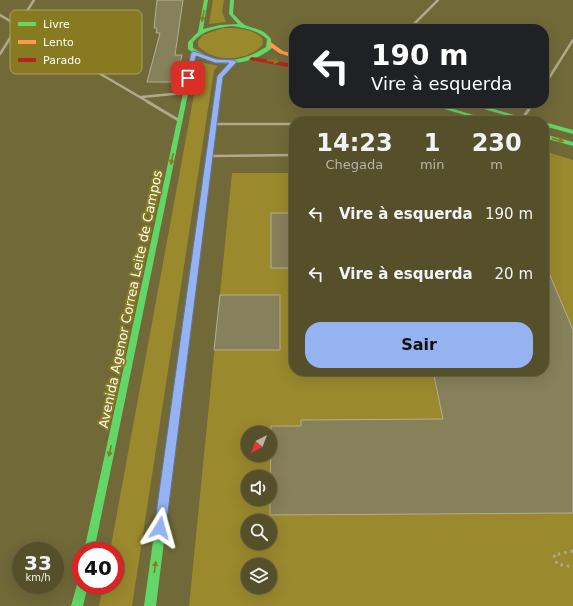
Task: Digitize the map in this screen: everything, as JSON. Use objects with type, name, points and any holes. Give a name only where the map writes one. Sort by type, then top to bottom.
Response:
[{"type":"street","points":[[28,10],[34,0]]},
{"type":"street","points":[[206,0],[200,32],[221,26],[243,26],[256,29],[266,34],[270,44],[282,52],[289,54]]},
{"type":"street","points":[[232,0],[231,14],[243,26]]},
{"type":"street","points":[[414,24],[438,0]]},
{"type":"street","points":[[0,15],[10,21]]},
{"type":"street","name":"Avenida Agenor Correa Leite de Campos","points":[[91,542],[180,121],[184,93],[194,53],[189,45],[200,32]]},
{"type":"street","points":[[0,54],[10,39]]},
{"type":"street","points":[[549,78],[573,40]]},
{"type":"street","points":[[194,53],[215,61],[234,62],[251,58],[264,52],[270,44]]},
{"type":"street","points":[[251,58],[289,65]]},
{"type":"street","points":[[150,606],[220,76],[234,62]]},
{"type":"street","points":[[101,74],[180,121]]},
{"type":"street","points":[[141,97],[184,93]]},
{"type":"street","points":[[445,108],[473,116]]},
{"type":"street","points":[[485,108],[516,116]]},
{"type":"street","points":[[549,125],[573,132]]},
{"type":"street","points":[[549,137],[573,144]]},
{"type":"street","points":[[77,606],[80,594]]},
{"type":"lane","points":[[214,124],[289,124]]},
{"type":"lane","points":[[210,156],[289,155]]},
{"type":"path","points":[[573,551],[554,555],[557,564],[573,567]]},
{"type":"shaded area","points":[[213,0],[224,0],[222,12],[226,22],[209,24]]},
{"type":"shaded area","points":[[223,28],[249,30],[262,38],[263,44],[257,50],[249,54],[231,58],[221,58],[205,52],[198,46],[198,41],[203,35]]},
{"type":"shaded area","points":[[200,62],[218,66],[214,70],[132,606],[99,606],[101,594],[124,594],[124,542],[112,542]]},
{"type":"shaded area","points":[[549,153],[573,160],[573,606],[189,606],[232,173],[289,173],[289,376],[549,376]]},
{"type":"building","points":[[157,0],[183,0],[175,55],[182,55],[176,82],[147,82],[160,33],[156,33],[157,28],[154,28]]},
{"type":"building","points":[[271,213],[289,213],[289,268],[271,268]]},
{"type":"building","points":[[549,273],[573,330],[573,513],[270,514],[270,506],[277,506],[277,470],[271,470],[271,462],[277,462],[277,426],[301,426],[301,420],[443,419],[434,376],[549,376]]},
{"type":"building","points":[[220,295],[280,295],[280,350],[214,350]]},
{"type":"traffic: fast","points":[[200,32],[206,0]]},
{"type":"traffic: fast","points":[[232,0],[231,14],[243,26]]},
{"type":"traffic: fast","points":[[232,25],[247,27],[261,32],[269,39],[269,48],[250,58],[230,62],[220,62],[210,59],[191,49],[190,42],[194,37],[204,31],[214,27],[232,25]]},
{"type":"traffic: fast","points":[[91,542],[194,53]]},
{"type":"traffic: fast","points":[[445,108],[473,116]]},
{"type":"traffic: fast","points":[[485,108],[514,116]]},
{"type":"traffic: fast","points":[[549,125],[573,132]]},
{"type":"traffic: fast","points":[[549,137],[573,144]]},
{"type":"traffic: fast","points":[[150,606],[204,196]]},
{"type":"traffic: fast","points":[[77,606],[80,594]]},
{"type":"traffic: slow","points":[[270,44],[281,52],[289,54]]},
{"type":"traffic: slow","points":[[204,196],[220,76],[234,62]]},
{"type":"traffic: jam","points":[[252,59],[289,65]]},
{"type":"route","points":[[160,528],[220,76],[225,69],[234,62],[206,59],[194,53],[188,78]]}]
